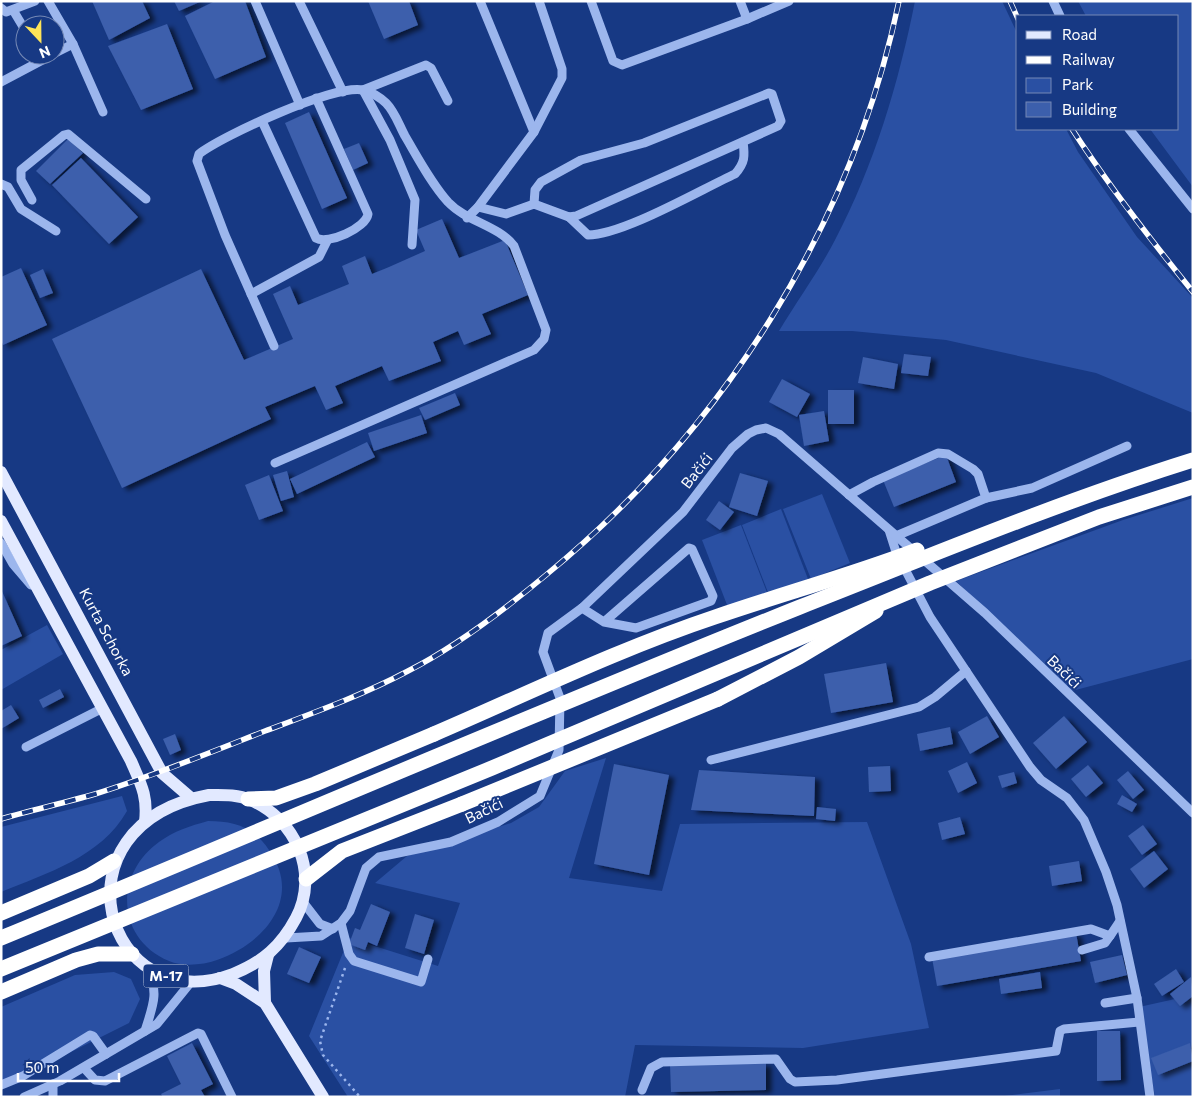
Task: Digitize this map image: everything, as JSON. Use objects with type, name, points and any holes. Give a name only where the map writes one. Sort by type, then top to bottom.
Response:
[{"type":"highway","points":[[248,799],[276,798],[315,784],[637,647],[714,617],[879,564],[1141,466],[1193,458]]},
{"type":"highway","points":[[1,938],[674,657],[951,547],[1128,480],[1193,458]]},
{"type":"highway","points":[[1,969],[1012,550],[1138,504],[1193,487]]},
{"type":"highway","points":[[306,879],[342,851],[718,699],[799,657],[894,600]]},
{"type":"highway","points":[[1,913],[89,876],[114,861]]},
{"type":"highway","points":[[1,992],[76,960],[98,954],[132,954]]},
{"type":"main road","name":"Kurta Schorka","points":[[1,472],[162,773],[191,798]]},
{"type":"main road","points":[[1,521],[103,708],[145,792],[147,804],[145,822]]},
{"type":"main road","name":"M-17","points":[[209,795],[230,795],[248,799],[267,808],[283,822],[295,839],[303,859],[306,879],[303,902],[286,938],[268,955],[242,970],[220,978],[191,982],[177,980],[148,968],[132,954],[117,930],[109,902],[109,882],[114,861],[132,834],[145,822],[168,808],[191,798],[209,795]]},
{"type":"main road","points":[[268,955],[263,987],[265,1003],[323,1097]]},
{"type":"main road","points":[[220,978],[236,984],[265,1003]]},
{"type":"street","points":[[1,8],[4,12],[35,1]]},
{"type":"street","points":[[48,1],[73,44],[103,112]]},
{"type":"street","points":[[255,1],[300,105]]},
{"type":"street","points":[[299,1],[343,92]]},
{"type":"street","points":[[480,1],[534,132]]},
{"type":"street","points":[[467,218],[478,207],[534,132],[563,74],[539,1]]},
{"type":"street","points":[[591,1],[613,61],[622,65],[747,19],[789,1]]},
{"type":"street","points":[[740,1],[747,19]]},
{"type":"street","points":[[1053,1],[1060,15]]},
{"type":"street","points":[[13,10],[16,15]]},
{"type":"street","points":[[65,48],[73,44]]},
{"type":"street","points":[[1,82],[29,65]]},
{"type":"street","points":[[274,346],[225,235],[197,161],[199,154],[205,149],[262,121],[316,98],[363,90],[426,66],[431,68],[448,101]]},
{"type":"street","points":[[275,463],[534,350],[544,339],[546,330],[514,246],[498,233],[467,218],[449,203],[435,186],[390,107],[377,96],[363,90]]},
{"type":"street","points":[[363,90],[390,140],[415,200],[412,245]]},
{"type":"street","points":[[534,204],[535,190],[541,182],[581,160],[644,143],[769,93],[772,94],[781,121],[778,126],[569,217]]},
{"type":"street","points":[[262,121],[316,238],[327,241],[363,225],[367,220],[368,214],[316,98]]},
{"type":"street","points":[[1130,130],[1193,209]]},
{"type":"street","points":[[32,200],[21,180],[21,170],[64,135],[68,134],[146,199]]},
{"type":"street","points":[[478,207],[506,214],[534,204],[569,217],[588,235],[600,235],[629,224],[735,174],[742,165],[745,156],[743,142]]},
{"type":"street","points":[[1,184],[8,186],[20,209],[56,231]]},
{"type":"street","points":[[251,294],[319,257],[327,241]]},
{"type":"street","name":"Bačići","points":[[286,938],[321,936],[341,923],[350,911],[366,868],[379,857],[451,842],[498,822],[540,796],[559,750],[560,698],[543,652],[544,642],[548,633],[582,608],[683,512],[732,448],[756,430],[766,428],[779,434],[985,613],[1193,813]]},
{"type":"street","points":[[1127,446],[1032,488],[986,498],[893,533],[896,552],[930,617],[1030,767],[1041,780],[1067,798],[1084,820],[1106,872],[1120,921],[1137,998],[1150,1097]]},
{"type":"street","points":[[849,495],[873,482],[943,452],[973,469],[978,474],[986,498]]},
{"type":"street","points":[[1,543],[13,564],[45,600]]},
{"type":"street","points":[[582,608],[604,622],[636,628],[711,601],[713,596],[692,549],[689,548],[604,622]]},
{"type":"street","points":[[711,760],[920,707],[936,697],[966,670]]},
{"type":"street","points":[[26,747],[103,708]]},
{"type":"street","points":[[303,902],[320,924],[333,929]]},
{"type":"street","points":[[1082,950],[1105,943],[1120,921]]},
{"type":"street","points":[[341,923],[349,954],[354,961],[422,982],[428,959]]},
{"type":"street","points":[[929,957],[1091,929],[1110,936]]},
{"type":"street","points":[[145,1031],[155,998],[154,983],[148,968]]},
{"type":"street","points":[[24,1097],[84,1068],[161,1020],[191,982]]},
{"type":"street","points":[[1105,1004],[1137,998]]},
{"type":"street","points":[[642,1090],[650,1068],[662,1062],[776,1059],[790,1079],[795,1082],[837,1080],[1056,1050],[1060,1031],[1064,1029],[1139,1022]]},
{"type":"street","points":[[84,1068],[96,1080],[104,1081],[198,1033],[201,1034],[232,1097]]},
{"type":"street","points":[[1,1085],[23,1076],[90,1035],[93,1036],[106,1054]]},
{"type":"street","points":[[53,1084],[53,1097]]},
{"type":"path","points":[[349,954],[320,1042],[323,1055],[360,1097]]},
{"type":"green space","points":[[915,1],[1002,1],[1016,31],[1016,130],[1067,130],[1078,152],[1137,237],[1193,298],[1193,413],[1096,373],[946,340],[852,331],[779,331],[829,252],[862,183],[884,123],[909,31]]},
{"type":"green space","points":[[1078,1],[1193,1],[1193,187],[1151,130],[1179,130],[1179,15],[1085,15]]},
{"type":"green space","points":[[822,494],[850,563],[811,579],[783,509]]},
{"type":"green space","points":[[1193,498],[1193,659],[1068,692],[956,581],[1123,520]]},
{"type":"green space","points":[[781,509],[808,579],[769,595],[742,525]]},
{"type":"green space","points":[[741,525],[768,595],[729,610],[702,540]]},
{"type":"green space","points":[[47,625],[63,654],[1,690],[1,650]]},
{"type":"green space","points":[[606,758],[569,878],[662,891],[680,824],[867,822],[911,944],[929,1028],[803,1048],[635,1045],[625,1097],[348,1097],[309,1036],[349,938],[438,966],[460,903],[375,883],[407,856],[511,823],[539,807],[565,771]]},
{"type":"green space","points":[[122,796],[127,811],[116,827],[88,852],[72,862],[1,892],[1,827]]},
{"type":"green space","points":[[208,821],[226,822],[243,827],[263,842],[278,868],[282,885],[280,901],[274,917],[264,930],[234,952],[206,963],[187,965],[175,963],[152,951],[139,938],[131,922],[127,905],[128,888],[134,871],[144,855],[159,842],[182,829]]},
{"type":"green space","points":[[114,972],[131,979],[140,999],[129,1023],[1,1087],[1,1007],[75,975]]},
{"type":"green space","points":[[1193,995],[1193,1097],[1155,1097],[1139,1007]]},
{"type":"green space","points":[[1060,1089],[1060,1097],[997,1097]]},
{"type":"building","points":[[92,1],[142,1],[150,18],[109,40]]},
{"type":"building","points":[[174,1],[202,1],[179,11]]},
{"type":"building","points":[[215,1],[245,1],[266,57],[215,79],[185,16]]},
{"type":"building","points":[[368,1],[409,1],[418,25],[384,39]]},
{"type":"building","points":[[167,24],[193,89],[141,110],[108,46]]},
{"type":"building","points":[[309,112],[347,198],[322,209],[285,123]]},
{"type":"building","points":[[68,139],[83,153],[50,184],[36,171]]},
{"type":"building","points":[[359,143],[368,163],[353,170],[344,149]]},
{"type":"building","points":[[81,158],[138,217],[109,244],[52,185]]},
{"type":"building","points":[[442,219],[459,258],[505,240],[528,295],[482,314],[491,334],[464,345],[458,331],[433,342],[441,361],[389,381],[382,366],[335,386],[343,403],[326,410],[315,386],[265,407],[271,419],[122,488],[52,339],[201,269],[244,360],[293,339],[273,294],[290,286],[298,305],[349,284],[342,266],[365,256],[372,274],[389,267],[425,251],[416,230]]},
{"type":"building","points":[[21,268],[47,325],[3,345],[1,340],[1,277]]},
{"type":"building","points":[[43,269],[53,293],[40,298],[30,275]]},
{"type":"building","points":[[904,354],[931,357],[928,376],[901,373]]},
{"type":"building","points":[[863,357],[898,364],[894,389],[858,383]]},
{"type":"building","points":[[782,379],[810,394],[797,417],[769,402]]},
{"type":"building","points":[[828,390],[854,390],[854,424],[828,424]]},
{"type":"building","points":[[455,393],[460,405],[425,420],[419,408]]},
{"type":"building","points":[[824,411],[829,441],[804,446],[799,415]]},
{"type":"building","points":[[421,415],[427,433],[374,451],[368,433]]},
{"type":"building","points":[[367,442],[375,457],[297,494],[290,479]]},
{"type":"building","points":[[946,455],[956,482],[894,507],[883,480]]},
{"type":"building","points":[[287,471],[294,497],[281,501],[273,475]]},
{"type":"building","points":[[740,473],[768,481],[757,516],[729,507]]},
{"type":"building","points":[[269,475],[283,511],[259,520],[245,485]]},
{"type":"building","points":[[719,501],[734,512],[720,530],[706,520]]},
{"type":"building","points":[[1,589],[22,636],[1,646]]},
{"type":"building","points":[[886,663],[893,702],[831,713],[824,674]]},
{"type":"building","points":[[60,689],[64,697],[43,708],[39,700]]},
{"type":"building","points":[[11,705],[19,718],[1,729],[1,711]]},
{"type":"building","points":[[987,716],[999,737],[970,754],[958,732]]},
{"type":"building","points":[[1064,716],[1087,742],[1056,769],[1033,743]]},
{"type":"building","points":[[950,727],[953,744],[920,751],[917,734]]},
{"type":"building","points":[[175,734],[181,750],[170,755],[163,739]]},
{"type":"building","points":[[967,762],[977,783],[958,793],[948,771]]},
{"type":"building","points":[[614,764],[669,775],[649,875],[594,864]]},
{"type":"building","points":[[1088,765],[1103,783],[1086,797],[1071,779]]},
{"type":"building","points":[[890,766],[891,791],[869,792],[868,767]]},
{"type":"building","points":[[699,770],[815,777],[814,816],[691,810]]},
{"type":"building","points":[[1128,771],[1144,790],[1133,799],[1117,780]]},
{"type":"building","points":[[1014,772],[1017,783],[1002,788],[998,776]]},
{"type":"building","points":[[1122,795],[1137,804],[1132,812],[1117,804]]},
{"type":"building","points":[[817,807],[836,809],[835,821],[816,819]]},
{"type":"building","points":[[960,817],[965,834],[942,840],[938,823]]},
{"type":"building","points":[[1143,825],[1157,844],[1142,855],[1128,836]]},
{"type":"building","points":[[1154,851],[1168,869],[1144,888],[1130,869]]},
{"type":"building","points":[[1079,861],[1082,881],[1052,886],[1049,866]]},
{"type":"building","points":[[371,904],[390,912],[377,946],[368,942],[365,950],[349,944],[355,928],[360,930]]},
{"type":"building","points":[[415,914],[434,920],[424,954],[405,948]]},
{"type":"building","points":[[1076,933],[1081,961],[937,986],[932,958]]},
{"type":"building","points":[[299,947],[321,957],[309,983],[287,974]]},
{"type":"building","points":[[1122,955],[1127,975],[1095,983],[1090,962]]},
{"type":"building","points":[[1176,969],[1184,982],[1162,996],[1154,984]]},
{"type":"building","points":[[1040,972],[1042,988],[1001,994],[999,979]]},
{"type":"building","points":[[1191,977],[1193,996],[1180,1006],[1170,994]]},
{"type":"building","points":[[1097,1031],[1120,1031],[1121,1080],[1097,1081]]},
{"type":"building","points":[[192,1043],[213,1084],[201,1090],[205,1097],[163,1097],[161,1094],[181,1084],[167,1056]]},
{"type":"building","points":[[1190,1043],[1193,1061],[1158,1075],[1151,1058]]},
{"type":"building","points":[[766,1063],[766,1090],[671,1092],[670,1065]]},
{"type":"railway","points":[[1,819],[95,794],[138,780],[356,696],[391,680],[462,639],[497,614],[546,575],[610,518],[669,456],[723,389],[771,318],[813,243],[849,165],[878,84],[899,1]]},
{"type":"railway","points":[[1010,1],[1016,15]]},
{"type":"railway","points":[[1073,130],[1130,212],[1193,292]]}]
